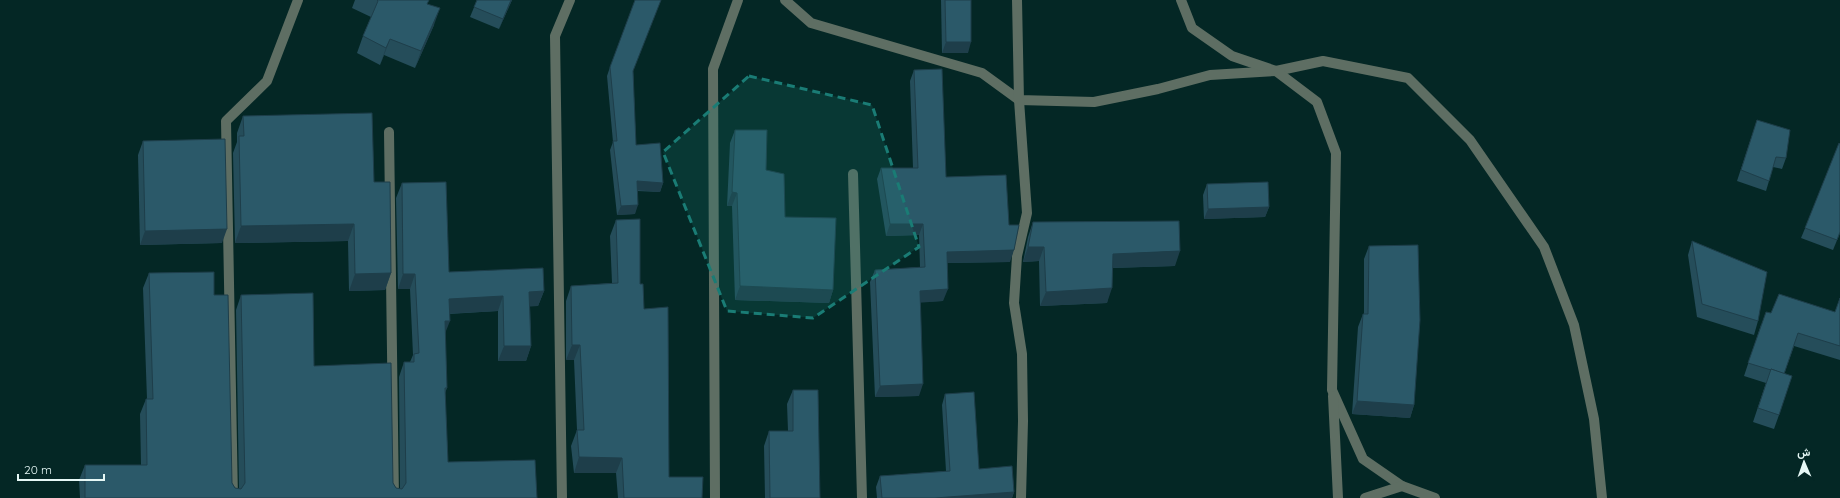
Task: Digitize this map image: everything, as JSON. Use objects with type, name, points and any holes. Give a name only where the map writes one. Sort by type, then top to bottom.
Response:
[{"type":"street","points":[[233,498],[226,121],[267,81],[298,0]]},
{"type":"street","points":[[562,498],[555,36],[570,0]]},
{"type":"street","points":[[715,498],[712,69],[738,0]]},
{"type":"street","points":[[785,0],[811,23],[982,73],[1019,100],[1094,102],[1158,89],[1210,75],[1276,71],[1323,61],[1408,78],[1470,140],[1544,247],[1574,325],[1594,419],[1602,498]]},
{"type":"street","points":[[1016,0],[1019,100],[1027,213],[1017,256],[1014,303],[1022,354],[1023,421],[1021,498]]},
{"type":"street","points":[[1181,0],[1192,28],[1232,56],[1276,71],[1316,102],[1336,153],[1332,390],[1338,498]]},
{"type":"street","points":[[389,132],[394,498]]},
{"type":"street","points":[[853,174],[862,498]]},
{"type":"street","points":[[1332,390],[1363,459],[1402,486],[1435,498]]},
{"type":"street","points":[[1365,498],[1402,486]]},
{"type":"highlighted area","points":[[749,76],[872,105],[919,247],[813,318],[727,311],[663,152]]},
{"type":"building","points":[[377,0],[429,0],[427,4],[440,8],[421,51],[390,39],[386,48],[363,36],[378,1]]},
{"type":"building","points":[[477,0],[511,0],[503,19],[474,7]]},
{"type":"building","points":[[635,0],[661,0],[633,71],[636,145],[660,143],[663,183],[637,181],[638,205],[621,206],[613,141],[617,141],[610,67]]},
{"type":"building","points":[[945,0],[971,0],[971,42],[946,42]]},
{"type":"building","points":[[942,69],[946,177],[1006,175],[1009,225],[1019,225],[1014,250],[947,252],[948,289],[920,291],[923,384],[880,386],[875,270],[925,267],[923,224],[890,224],[881,168],[918,168],[914,70]]},
{"type":"building","points":[[372,113],[374,182],[390,182],[391,273],[355,274],[354,224],[241,226],[239,136],[244,136],[243,116]]},
{"type":"building","points":[[1757,120],[1790,130],[1786,158],[1776,157],[1769,181],[1741,170]]},
{"type":"building","points":[[735,130],[767,130],[766,170],[784,174],[785,217],[836,218],[833,290],[740,286],[737,193],[732,192]]},
{"type":"building","points":[[225,139],[227,229],[145,231],[143,141]]},
{"type":"building","points":[[1839,143],[1840,232],[1837,240],[1805,228]]},
{"type":"building","points":[[446,182],[449,272],[543,268],[544,291],[529,292],[531,346],[504,346],[503,296],[449,299],[450,321],[445,321],[447,388],[445,388],[448,462],[535,460],[537,498],[85,498],[85,465],[147,465],[146,399],[153,399],[149,273],[214,272],[214,295],[228,295],[232,483],[235,488],[241,489],[245,483],[241,295],[313,293],[314,366],[391,363],[393,483],[396,488],[402,489],[406,483],[404,362],[414,362],[414,354],[419,353],[415,274],[403,274],[402,183]]},
{"type":"building","points":[[1268,182],[1269,207],[1208,209],[1207,184]]},
{"type":"building","points":[[640,219],[640,284],[643,284],[644,309],[668,307],[669,477],[703,477],[702,498],[624,498],[622,458],[579,457],[577,430],[584,430],[580,345],[572,345],[571,286],[618,283],[616,220]]},
{"type":"building","points":[[1179,221],[1180,251],[1113,254],[1112,288],[1046,292],[1044,247],[1028,247],[1033,222]]},
{"type":"building","points":[[1692,241],[1767,272],[1758,321],[1702,304]]},
{"type":"building","points":[[1418,245],[1420,320],[1414,405],[1357,401],[1363,314],[1368,314],[1369,246]]},
{"type":"building","points":[[1779,294],[1835,312],[1840,298],[1840,346],[1798,333],[1784,374],[1748,363],[1766,312],[1771,313]]},
{"type":"building","points":[[1771,369],[1792,376],[1779,415],[1758,408]]},
{"type":"building","points":[[793,390],[818,390],[820,498],[770,498],[769,431],[793,431]]},
{"type":"building","points":[[974,392],[979,469],[1012,466],[1014,492],[935,498],[882,498],[880,476],[950,471],[945,394]]}]
